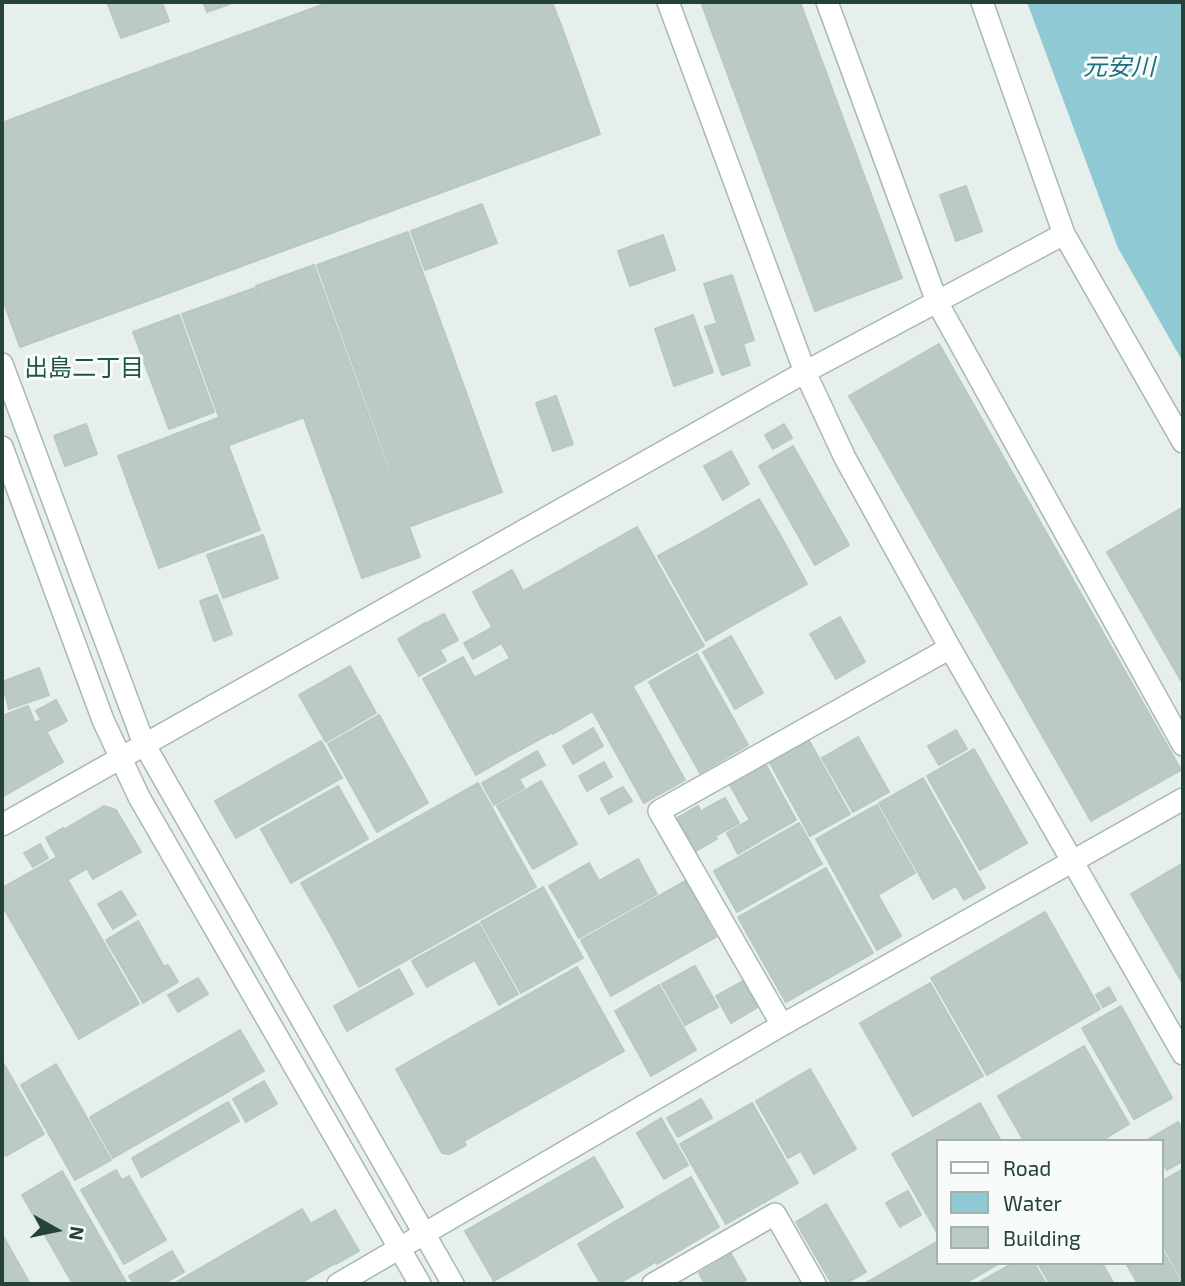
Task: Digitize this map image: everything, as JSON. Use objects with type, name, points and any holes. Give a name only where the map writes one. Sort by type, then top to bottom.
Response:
[{"type":"street","points":[[668,2],[805,372],[845,458],[950,648],[1183,1054]]},
{"type":"street","points":[[827,2],[937,302],[1183,745]]},
{"type":"street","points":[[982,2],[1064,234],[1183,442]]},
{"type":"street","points":[[2,825],[805,372],[1064,234]]},
{"type":"street","points":[[2,364],[144,744],[453,1284]]},
{"type":"street","points":[[2,438],[26,429]]},
{"type":"street","points":[[2,447],[103,720],[139,797],[420,1284]]},
{"type":"street","points":[[782,1025],[659,811],[950,648]]},
{"type":"street","points":[[338,1284],[782,1025],[1183,799]]},
{"type":"street","points":[[653,1284],[775,1214],[815,1284]]},
{"type":"water","name":"元安川","points":[[1027,2],[1183,2],[1183,362],[1118,248]]},
{"type":"building","points":[[107,2],[162,2],[169,21],[121,38]]},
{"type":"building","points":[[203,2],[235,2],[207,12]]},
{"type":"building","points":[[330,2],[552,2],[564,33],[119,197],[81,93]]},
{"type":"building","points":[[701,2],[800,2],[902,278],[815,311]]},
{"type":"building","points":[[564,33],[600,134],[155,298],[119,197]]},
{"type":"building","points":[[81,93],[155,298],[20,347],[2,298],[2,123]]},
{"type":"building","points":[[966,186],[982,231],[956,241],[940,195]]},
{"type":"building","points":[[482,204],[497,243],[425,270],[411,231]]},
{"type":"building","points":[[408,232],[502,492],[411,526],[317,265]]},
{"type":"building","points":[[663,235],[675,270],[630,286],[618,251]]},
{"type":"building","points":[[314,265],[420,557],[362,578],[256,286]]},
{"type":"building","points":[[732,275],[754,340],[743,344],[750,365],[722,375],[705,327],[717,323],[704,284]]},
{"type":"building","points":[[255,288],[302,418],[229,445],[182,314]]},
{"type":"building","points":[[179,315],[214,412],[169,429],[133,332]]},
{"type":"building","points":[[693,315],[713,372],[674,386],[655,329]]},
{"type":"building","points":[[939,344],[1181,770],[1091,821],[849,396]]},
{"type":"building","points":[[556,396],[573,444],[553,451],[536,403]]},
{"type":"building","points":[[218,418],[260,530],[159,568],[118,456]]},
{"type":"building","points":[[86,424],[97,454],[65,466],[54,436]]},
{"type":"building","points":[[784,424],[792,438],[773,449],[765,435]]},
{"type":"building","points":[[793,446],[849,545],[815,565],[759,466]]},
{"type":"building","points":[[731,451],[749,484],[723,500],[704,466]]},
{"type":"building","points":[[759,499],[779,533],[751,549],[780,599],[735,624],[688,540]]},
{"type":"building","points":[[1183,507],[1183,684],[1107,552]]},
{"type":"building","points":[[637,527],[704,646],[661,670],[594,551]]},
{"type":"building","points":[[779,533],[807,584],[780,599],[751,549]]},
{"type":"building","points":[[263,535],[278,578],[223,598],[207,555]]},
{"type":"building","points":[[688,540],[735,624],[706,641],[658,556]]},
{"type":"building","points":[[594,551],[661,670],[633,686],[566,567]]},
{"type":"building","points":[[566,567],[685,780],[644,803],[525,590]]},
{"type":"building","points":[[512,570],[521,587],[482,609],[473,592]]},
{"type":"building","points":[[521,587],[591,712],[553,734],[482,609]]},
{"type":"building","points":[[217,595],[232,634],[214,641],[200,601]]},
{"type":"building","points":[[444,614],[458,640],[441,649],[427,623]]},
{"type":"building","points":[[840,617],[865,662],[836,679],[810,634]]},
{"type":"building","points":[[425,623],[446,661],[419,676],[398,639]]},
{"type":"building","points":[[491,628],[500,644],[473,659],[464,643]]},
{"type":"building","points":[[731,636],[763,693],[735,709],[703,652]]},
{"type":"building","points":[[697,654],[748,745],[700,773],[649,682]]},
{"type":"building","points":[[463,657],[516,752],[476,775],[423,679]]},
{"type":"building","points":[[509,659],[551,733],[516,752],[474,678]]},
{"type":"building","points":[[350,666],[376,713],[326,742],[299,695]]},
{"type":"building","points":[[39,668],[49,695],[9,709],[2,682]]},
{"type":"building","points":[[56,700],[67,721],[48,731],[36,711]]},
{"type":"building","points":[[28,706],[35,723],[2,742],[2,716]]},
{"type":"building","points":[[379,715],[428,803],[377,832],[328,744]]},
{"type":"building","points":[[40,720],[63,762],[2,797],[2,742]]},
{"type":"building","points":[[593,728],[603,746],[573,764],[563,746]]},
{"type":"building","points":[[956,730],[967,749],[939,765],[928,746]]},
{"type":"building","points":[[858,737],[889,792],[853,812],[822,758]]},
{"type":"building","points":[[808,739],[850,814],[810,836],[769,761]]},
{"type":"building","points":[[321,741],[342,778],[236,838],[215,801]]},
{"type":"building","points":[[974,749],[1027,843],[980,870],[927,776]]},
{"type":"building","points":[[537,751],[545,765],[521,778],[513,765]]},
{"type":"building","points":[[604,762],[612,777],[587,791],[579,776]]},
{"type":"building","points":[[766,765],[796,820],[761,840],[730,785]]},
{"type":"building","points":[[512,766],[524,788],[494,805],[482,783]]},
{"type":"building","points":[[923,778],[985,888],[964,900],[902,790]]},
{"type":"building","points":[[541,781],[577,844],[533,869],[497,806]]},
{"type":"building","points":[[478,783],[507,835],[331,935],[301,883]]},
{"type":"building","points":[[338,786],[368,839],[291,883],[261,829]]},
{"type":"building","points":[[623,787],[632,801],[609,814],[601,799]]},
{"type":"building","points":[[902,790],[956,886],[933,899],[879,803]]},
{"type":"building","points":[[725,798],[739,823],[717,835],[703,810]]},
{"type":"building","points":[[877,805],[915,873],[878,895],[839,826]]},
{"type":"building","points":[[104,806],[116,810],[141,852],[93,879],[65,829]]},
{"type":"building","points":[[698,806],[717,839],[696,851],[677,818]]},
{"type":"building","points":[[749,820],[760,841],[738,854],[727,833]]},
{"type":"building","points":[[799,823],[822,864],[737,912],[714,871]]},
{"type":"building","points":[[839,826],[901,936],[877,950],[816,839]]},
{"type":"building","points":[[63,828],[86,869],[69,879],[46,838]]},
{"type":"building","points":[[507,835],[536,887],[359,987],[331,935]]},
{"type":"building","points":[[40,844],[48,858],[33,867],[24,853]]},
{"type":"building","points":[[55,858],[139,1004],[79,1039],[2,905],[2,888]]},
{"type":"building","points":[[638,859],[657,894],[579,938],[559,903]]},
{"type":"building","points":[[589,863],[598,879],[558,901],[549,886]]},
{"type":"building","points":[[1183,863],[1183,984],[1131,894]]},
{"type":"building","points":[[826,868],[849,910],[762,960],[738,917]]},
{"type":"building","points":[[685,881],[716,937],[611,996],[581,940]]},
{"type":"building","points":[[543,887],[583,958],[521,993],[481,922]]},
{"type":"building","points":[[121,891],[136,915],[113,929],[98,904]]},
{"type":"building","points":[[849,910],[873,953],[786,1002],[762,960]]},
{"type":"building","points":[[1045,912],[1100,1009],[987,1075],[931,978]]},
{"type":"building","points":[[138,921],[164,967],[168,965],[178,982],[143,1003],[106,940]]},
{"type":"building","points":[[479,924],[518,994],[499,1005],[475,960],[427,987],[412,961]]},
{"type":"building","points":[[695,966],[718,1007],[685,1025],[662,984]]},
{"type":"building","points":[[577,967],[624,1051],[464,1141],[417,1057]]},
{"type":"building","points":[[399,969],[413,994],[347,1031],[334,1006]]},
{"type":"building","points":[[198,978],[208,994],[178,1012],[168,995]]},
{"type":"building","points":[[743,981],[758,1007],[731,1023],[716,996]]},
{"type":"building","points":[[930,983],[983,1076],[913,1116],[860,1023]]},
{"type":"building","points":[[659,985],[696,1050],[651,1076],[615,1011]]},
{"type":"building","points":[[1109,987],[1116,1000],[1103,1007],[1096,995]]},
{"type":"building","points":[[1121,1006],[1172,1098],[1134,1119],[1082,1028]]},
{"type":"building","points":[[240,1030],[264,1071],[113,1158],[90,1117]]},
{"type":"building","points":[[1084,1046],[1129,1124],[1104,1139],[1023,1139],[998,1096]]},
{"type":"building","points":[[417,1057],[466,1145],[449,1154],[442,1153],[396,1069]]},
{"type":"building","points":[[2,1061],[44,1134],[6,1156],[2,1149]]},
{"type":"building","points":[[56,1064],[111,1160],[75,1180],[21,1085]]},
{"type":"building","points":[[810,1069],[856,1149],[814,1174],[801,1151],[788,1158],[756,1101]]},
{"type":"building","points":[[264,1081],[277,1104],[246,1122],[233,1099]]},
{"type":"building","points":[[701,1099],[712,1118],[678,1137],[667,1118]]},
{"type":"building","points":[[228,1102],[239,1121],[142,1177],[132,1158]]},
{"type":"building","points":[[752,1103],[798,1183],[726,1224],[680,1144]]},
{"type":"building","points":[[980,1103],[1000,1139],[936,1139],[936,1231],[892,1154]]},
{"type":"building","points":[[661,1118],[688,1165],[664,1179],[637,1133]]},
{"type":"building","points":[[1178,1122],[1183,1131],[1183,1161],[1167,1170],[1164,1165],[1164,1139],[1149,1139]]},
{"type":"building","points":[[594,1157],[623,1207],[494,1281],[465,1231]]},
{"type":"building","points":[[1183,1169],[1183,1281],[1164,1248],[1164,1180]]},
{"type":"building","points":[[116,1170],[122,1180],[129,1176],[166,1240],[124,1264],[81,1190]]},
{"type":"building","points":[[62,1171],[127,1284],[73,1284],[22,1195]]},
{"type":"building","points":[[691,1177],[719,1227],[657,1264],[628,1214]]},
{"type":"building","points":[[908,1191],[921,1215],[900,1227],[886,1203]]},
{"type":"building","points":[[826,1204],[866,1272],[845,1284],[832,1284],[796,1222]]},
{"type":"building","points":[[302,1209],[334,1264],[299,1284],[173,1284]]},
{"type":"building","points":[[335,1210],[359,1251],[336,1264],[312,1223]]},
{"type":"building","points":[[626,1215],[654,1263],[618,1284],[601,1284],[578,1244]]},
{"type":"building","points":[[2,1234],[30,1284],[2,1284]]},
{"type":"building","points":[[936,1242],[936,1265],[997,1265],[964,1284],[864,1284]]},
{"type":"building","points":[[172,1251],[184,1272],[163,1284],[134,1284],[129,1276]]},
{"type":"building","points":[[1164,1253],[1182,1284],[1138,1284],[1127,1265],[1164,1265]]},
{"type":"building","points":[[731,1254],[746,1280],[739,1284],[705,1284],[699,1273]]},
{"type":"building","points":[[1009,1265],[1035,1265],[1046,1284],[976,1284]]},
{"type":"building","points":[[1039,1265],[1103,1265],[1114,1284],[1050,1284]]},
{"type":"district","name":"出島二丁目","points":[[84,368]]}]
